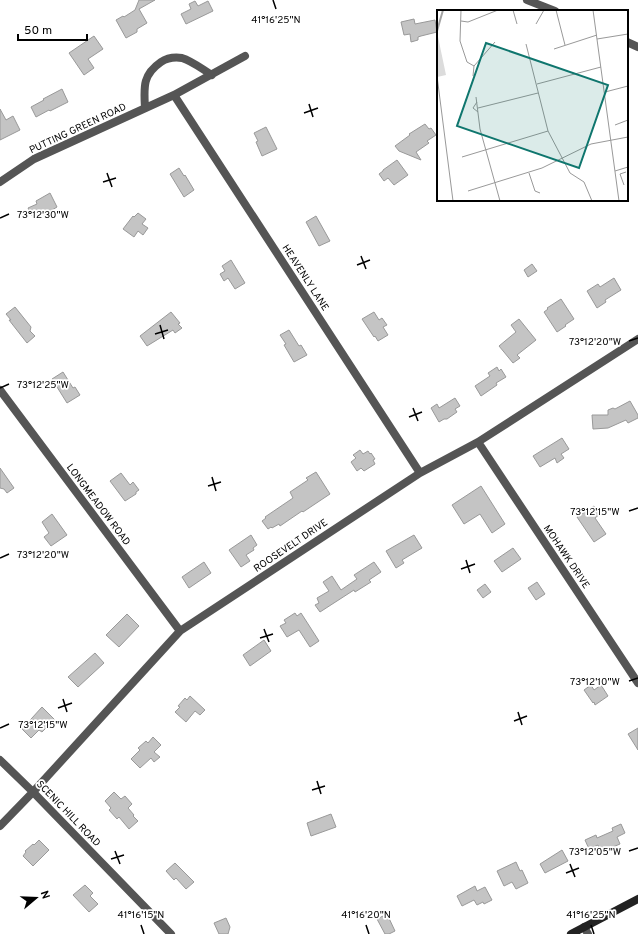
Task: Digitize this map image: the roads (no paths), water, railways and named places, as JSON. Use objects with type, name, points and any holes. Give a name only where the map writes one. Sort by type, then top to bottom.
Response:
[{"type":"main road","points":[[571,934],[586,931],[638,899]]},
{"type":"street","points":[[527,0],[552,10]]},
{"type":"street","points":[[628,42],[638,47]]},
{"type":"street","name":"PUTTING GREEN ROAD","points":[[0,182],[34,159],[174,95],[245,56]]},
{"type":"street","points":[[145,108],[144,88],[147,76],[153,68],[163,60],[180,58],[189,61],[212,74]]},
{"type":"street","name":"HEAVENLY LANE","points":[[174,95],[420,472]]},
{"type":"street","name":"ROOSEVELT DRIVE","points":[[0,826],[180,631],[420,472],[478,442],[638,339]]},
{"type":"street","name":"LONGMEADOW ROAD","points":[[0,390],[180,631]]},
{"type":"street","name":"MOHAWK DRIVE","points":[[478,442],[638,683]]},
{"type":"street","name":"SCENIC HILL ROAD","points":[[0,760],[171,934]]}]
